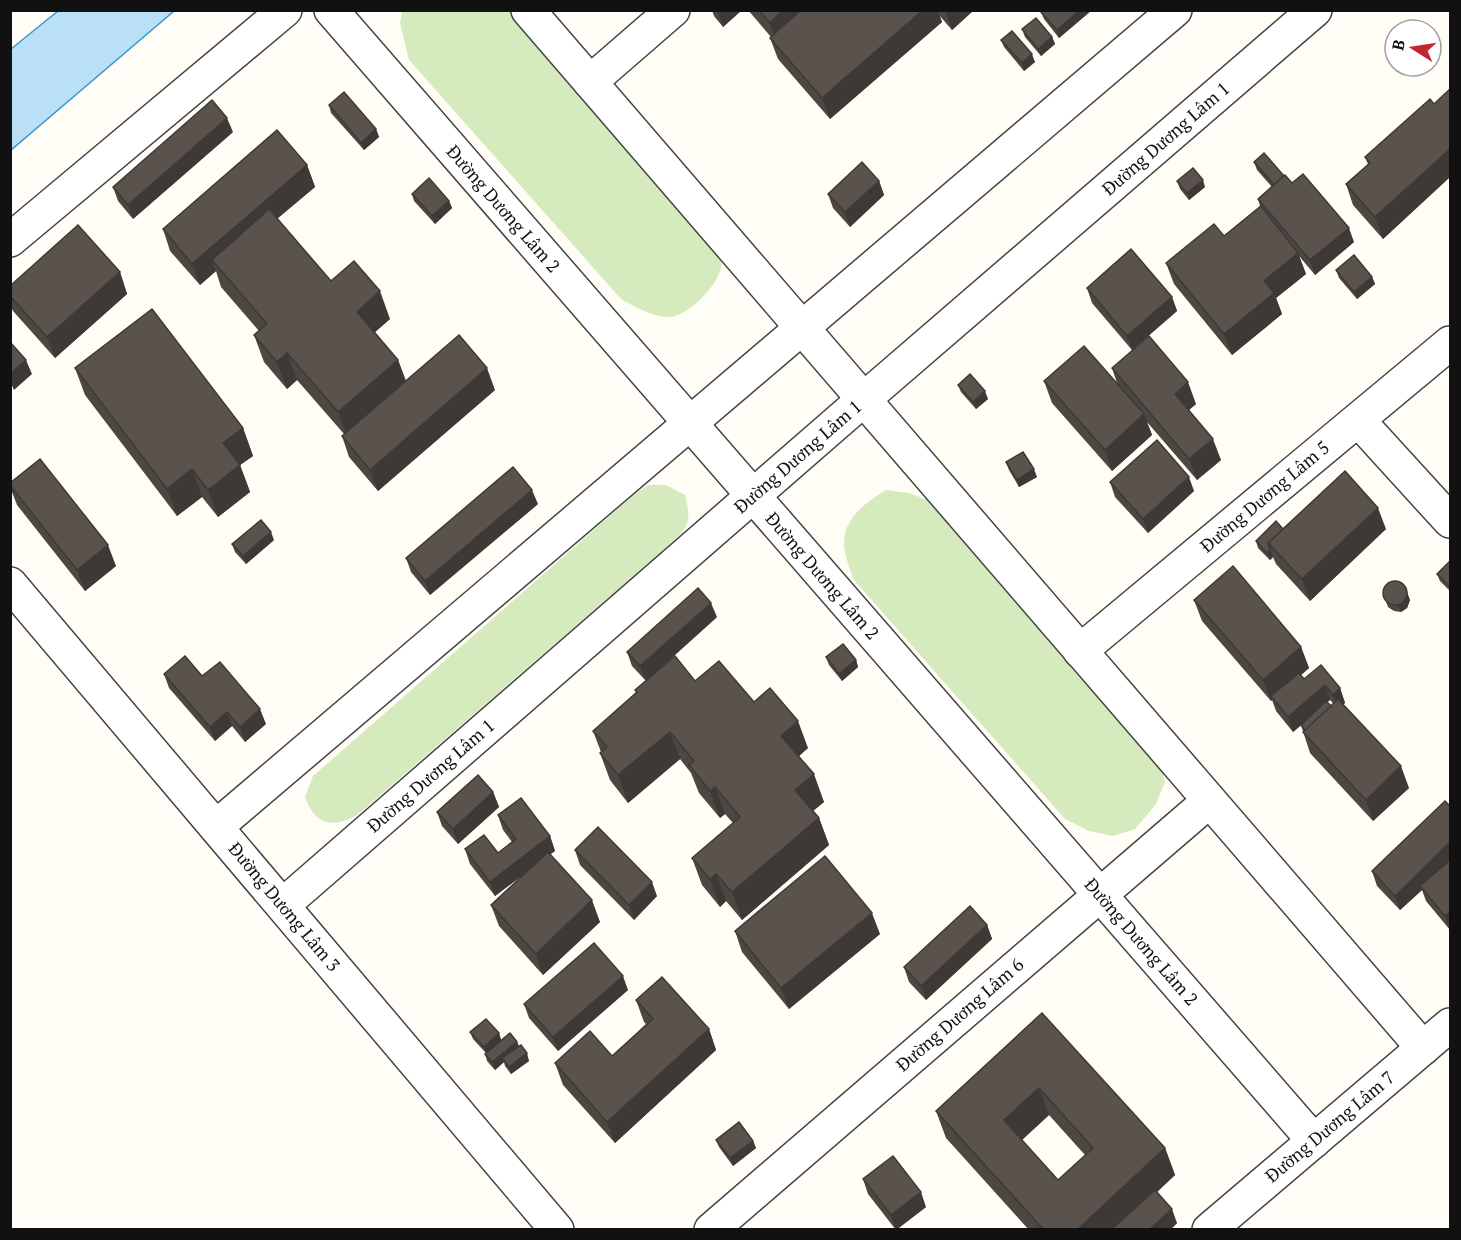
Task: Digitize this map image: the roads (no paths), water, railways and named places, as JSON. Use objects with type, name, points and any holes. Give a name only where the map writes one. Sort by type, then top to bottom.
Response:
[{"type":"street","points":[[10,240],[285,10]]},
{"type":"street","name":"Đường Dương Lâm 2","points":[[331,10],[1314,1141]]},
{"type":"street","points":[[528,10],[1423,1048]]},
{"type":"street","points":[[590,82],[673,10]]},
{"type":"street","points":[[216,827],[1175,10]]},
{"type":"street","name":"Đường Dương Lâm 1","points":[[283,905],[863,400],[1316,10]]},
{"type":"street","name":"Đường Dương Lâm 5","points":[[1080,651],[1450,343]]},
{"type":"street","points":[[1358,420],[1450,521]]},
{"type":"street","name":"Đường Dương Lâm 3","points":[[10,584],[557,1230]]},
{"type":"street","name":"Đường Dương Lâm 6","points":[[711,1230],[1209,801]]},
{"type":"street","name":"Đường Dương Lâm 7","points":[[1209,1230],[1450,1025]]},
{"type":"water","points":[[58,11],[174,11],[11,150],[11,49]]}]
